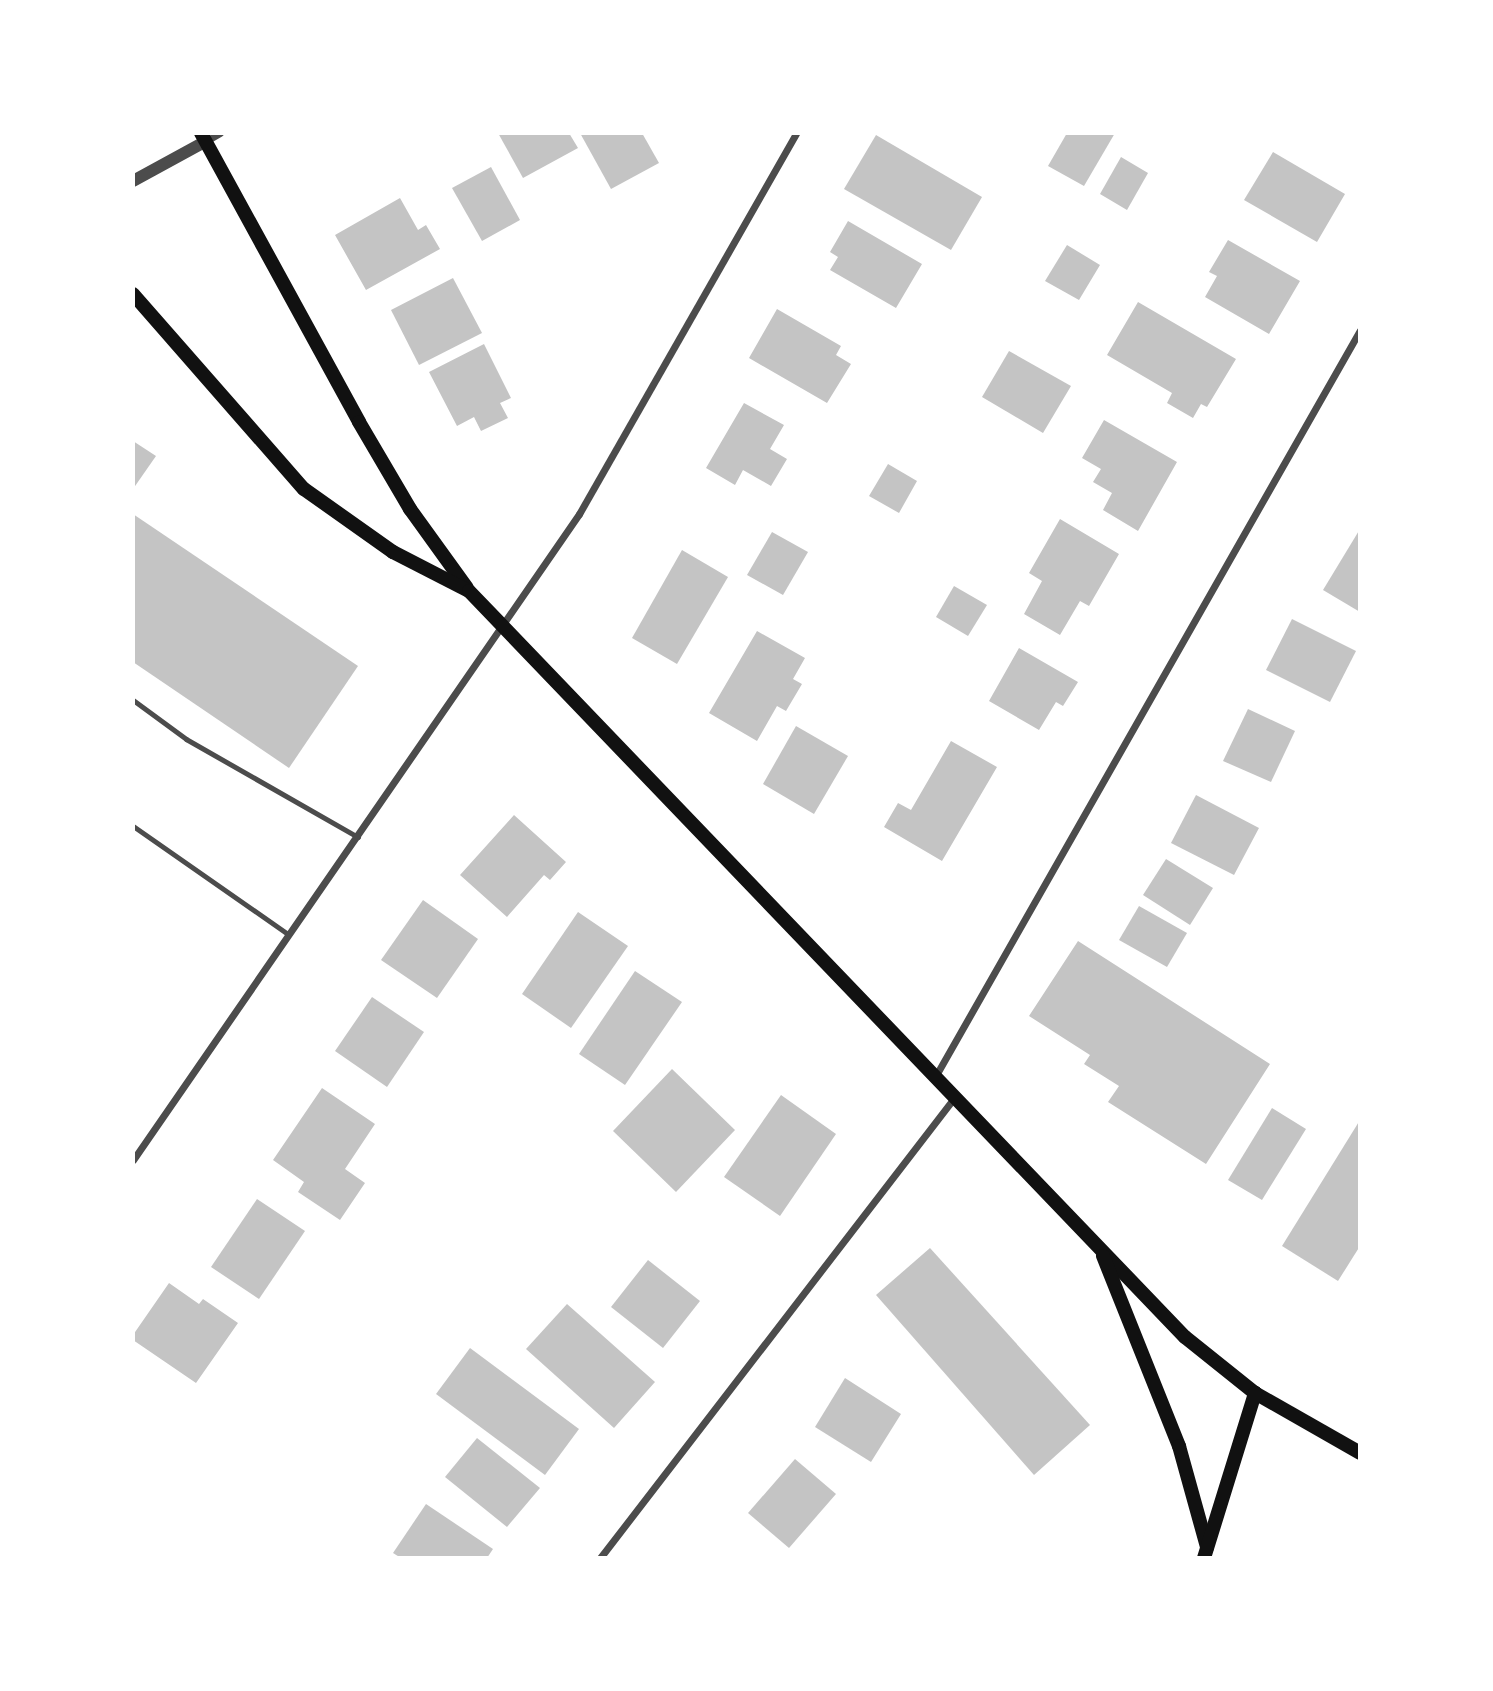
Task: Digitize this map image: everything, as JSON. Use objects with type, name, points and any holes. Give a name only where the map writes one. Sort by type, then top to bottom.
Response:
[{"type":"main road","points":[[204,137],[366,433],[411,509],[469,591],[1185,1337],[1255,1393],[1360,1453]]},
{"type":"main road","points":[[133,294],[304,489],[393,552],[469,591]]},
{"type":"main road","points":[[1100,1248],[1179,1446],[1205,1553]]},
{"type":"main road","points":[[1205,1553],[1255,1393]]},
{"type":"street","points":[[133,180],[204,137],[220,133]]},
{"type":"street","points":[[133,1160],[579,514],[796,133]]},
{"type":"street","points":[[935,1078],[1360,330]]},
{"type":"street","points":[[600,1558],[954,1098]]},
{"type":"lane","points":[[133,700],[186,739],[358,837]]},
{"type":"lane","points":[[133,826],[289,935]]},
{"type":"building","points":[[498,133],[569,133],[578,148],[523,178]]},
{"type":"building","points":[[580,133],[642,133],[659,163],[611,189]]},
{"type":"building","points":[[1067,133],[1115,133],[1084,186],[1048,166]]},
{"type":"building","points":[[876,135],[982,197],[951,250],[844,189]]},
{"type":"building","points":[[1273,152],[1345,194],[1317,242],[1244,200]]},
{"type":"building","points":[[1121,157],[1148,173],[1127,210],[1100,194]]},
{"type":"building","points":[[491,167],[520,220],[482,241],[452,188]]},
{"type":"building","points":[[400,198],[418,230],[426,225],[440,249],[366,290],[335,235]]},
{"type":"building","points":[[848,221],[922,264],[896,308],[830,270],[838,257],[830,252]]},
{"type":"building","points":[[1228,240],[1300,281],[1269,334],[1205,297],[1217,276],[1209,272]]},
{"type":"building","points":[[1067,245],[1100,265],[1079,300],[1045,281]]},
{"type":"building","points":[[453,278],[482,333],[419,365],[391,310]]},
{"type":"building","points":[[1138,302],[1236,359],[1207,407],[1201,404],[1193,418],[1167,403],[1172,393],[1107,355]]},
{"type":"building","points":[[777,309],[841,346],[836,355],[851,364],[827,403],[749,358]]},
{"type":"building","points":[[484,344],[511,398],[500,403],[508,418],[481,431],[474,417],[457,426],[429,372]]},
{"type":"building","points":[[1009,351],[1071,386],[1043,433],[982,397]]},
{"type":"building","points":[[744,403],[784,425],[770,449],[787,459],[771,486],[743,470],[735,485],[706,468]]},
{"type":"building","points":[[1104,420],[1177,462],[1138,531],[1103,510],[1112,493],[1093,482],[1101,469],[1082,458]]},
{"type":"building","points":[[133,441],[156,456],[133,489]]},
{"type":"building","points":[[888,464],[917,481],[899,513],[869,496]]},
{"type":"building","points":[[133,514],[358,666],[289,768],[133,662]]},
{"type":"building","points":[[1060,519],[1119,554],[1089,606],[1080,601],[1060,635],[1024,614],[1042,581],[1029,573]]},
{"type":"building","points":[[1360,529],[1360,612],[1323,590]]},
{"type":"building","points":[[772,532],[808,552],[783,595],[747,575]]},
{"type":"building","points":[[682,550],[728,577],[677,664],[632,638]]},
{"type":"building","points":[[954,586],[987,605],[968,636],[936,617]]},
{"type":"building","points":[[1292,619],[1356,651],[1330,702],[1266,670]]},
{"type":"building","points":[[757,631],[805,658],[793,679],[802,684],[786,711],[777,706],[757,741],[709,713]]},
{"type":"building","points":[[1019,648],[1078,682],[1063,706],[1056,702],[1039,730],[989,701]]},
{"type":"building","points":[[1248,709],[1295,731],[1271,782],[1223,761]]},
{"type":"building","points":[[796,726],[848,756],[814,814],[763,784]]},
{"type":"building","points":[[951,741],[997,767],[942,861],[884,827],[898,803],[911,810]]},
{"type":"building","points":[[1196,795],[1259,828],[1234,875],[1171,843]]},
{"type":"building","points":[[514,815],[566,862],[550,880],[544,875],[507,917],[460,875]]},
{"type":"building","points":[[1166,859],[1213,888],[1190,925],[1143,895]]},
{"type":"building","points":[[423,900],[478,939],[437,998],[381,960]]},
{"type":"building","points":[[1139,906],[1187,933],[1167,967],[1119,940]]},
{"type":"building","points":[[578,912],[628,946],[571,1028],[522,994]]},
{"type":"building","points":[[1078,941],[1270,1064],[1206,1164],[1108,1102],[1119,1086],[1084,1064],[1090,1055],[1029,1016]]},
{"type":"building","points":[[635,971],[682,1002],[625,1085],[579,1054]]},
{"type":"building","points":[[372,997],[424,1032],[387,1087],[335,1051]]},
{"type":"building","points":[[672,1069],[735,1130],[676,1192],[613,1131]]},
{"type":"building","points":[[322,1088],[375,1124],[345,1169],[365,1183],[340,1220],[298,1192],[304,1182],[273,1160]]},
{"type":"building","points":[[781,1095],[836,1134],[780,1216],[724,1177]]},
{"type":"building","points":[[1272,1108],[1306,1129],[1262,1200],[1228,1180]]},
{"type":"building","points":[[1360,1120],[1360,1246],[1338,1281],[1282,1246]]},
{"type":"building","points":[[257,1199],[305,1231],[259,1299],[211,1267]]},
{"type":"building","points":[[930,1248],[1090,1425],[1034,1475],[876,1295]]},
{"type":"building","points":[[648,1260],[700,1301],[663,1348],[611,1307]]},
{"type":"building","points":[[169,1283],[199,1304],[203,1299],[238,1323],[196,1383],[133,1340],[133,1335]]},
{"type":"building","points":[[567,1304],[655,1382],[614,1428],[526,1349]]},
{"type":"building","points":[[470,1348],[579,1429],[545,1475],[436,1394]]},
{"type":"building","points":[[845,1378],[901,1414],[871,1462],[815,1427]]},
{"type":"building","points":[[477,1438],[540,1488],[507,1527],[445,1477]]},
{"type":"building","points":[[795,1459],[836,1494],[789,1548],[748,1513]]},
{"type":"building","points":[[426,1504],[493,1549],[487,1558],[401,1558],[393,1553]]}]
